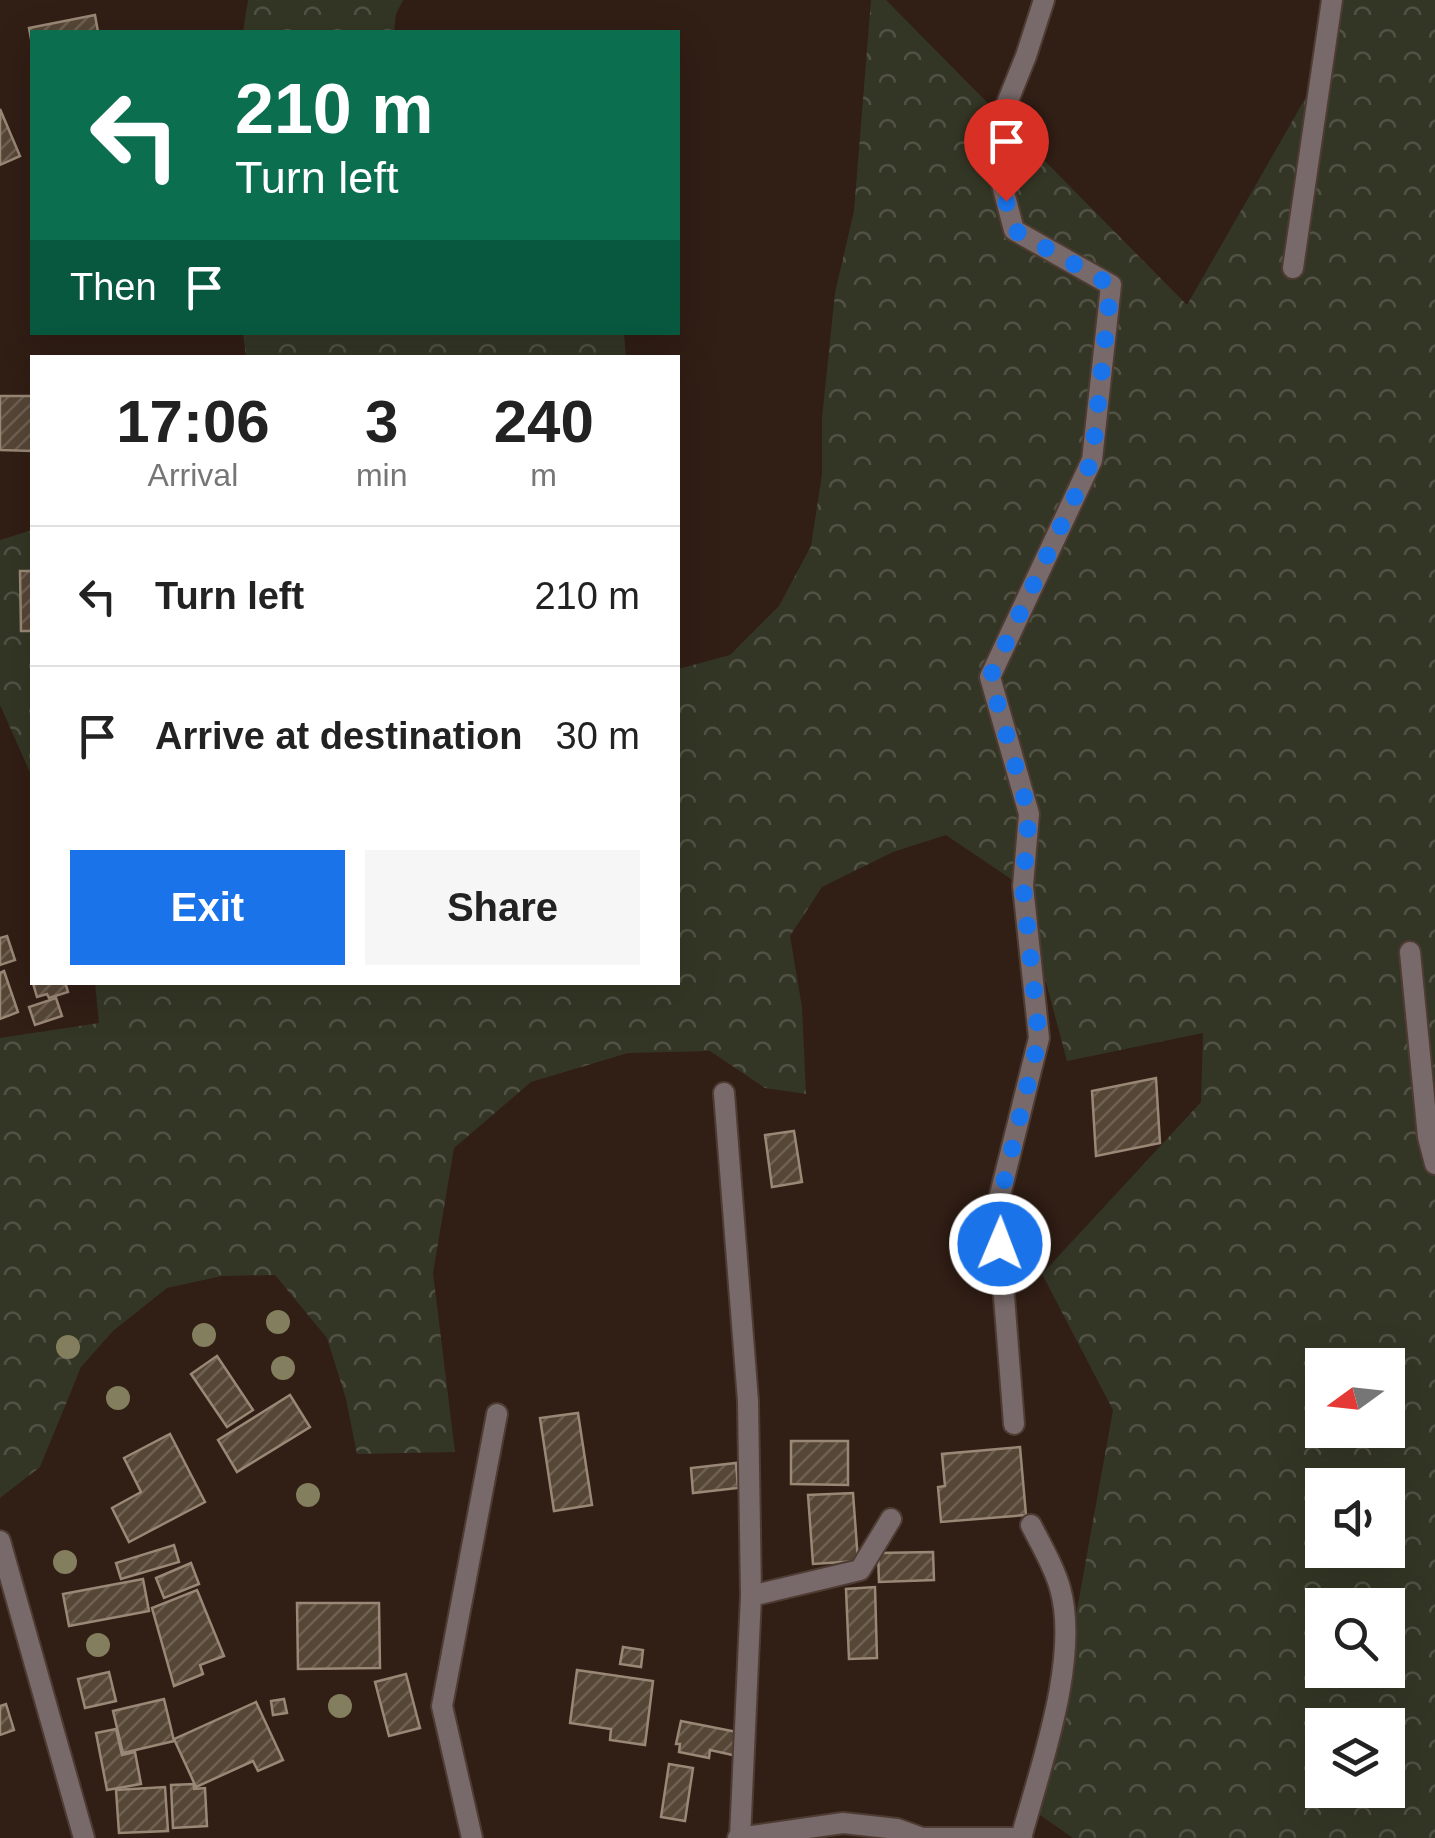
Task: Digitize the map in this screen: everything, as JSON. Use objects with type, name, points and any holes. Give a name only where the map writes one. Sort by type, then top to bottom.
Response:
[{"type":"street","points":[[1014,1424],[998,1207],[1039,1038],[1023,886],[1029,814],[990,677],[1092,460],[1111,285],[1014,230],[991,143],[1044,0]]},
{"type":"street","points":[[1294,268],[1332,0]]},
{"type":"street","points":[[1410,952],[1428,1137],[1435,1164]]},
{"type":"street","points":[[724,1093],[748,1401],[751,1596],[739,1838],[843,1822],[897,1829],[922,1838],[1022,1838],[1058,1696],[1064,1622],[1060,1589],[1031,1525]]},
{"type":"street","points":[[472,1838],[442,1706],[497,1414]]},
{"type":"street","points":[[751,1596],[860,1570],[891,1518]]},
{"type":"street","points":[[0,1541],[84,1838]]},
{"type":"green space","points":[[248,0],[403,0],[394,30],[243,30]]},
{"type":"green space","points":[[871,0],[886,0],[1187,305],[1314,83],[1330,0],[1435,0],[1435,1838],[1073,1838],[1040,1815],[1113,1410],[1042,1274],[1201,1102],[1203,1033],[1067,1061],[1020,885],[946,835],[893,852],[822,887],[790,936],[802,1007],[806,1094],[765,1088],[710,1051],[628,1053],[531,1082],[454,1148],[433,1273],[455,1452],[357,1454],[346,1399],[327,1338],[275,1275],[222,1276],[167,1288],[113,1331],[81,1367],[40,1467],[0,1498],[0,1038],[99,1023],[95,985],[680,985],[680,668],[730,655],[779,606],[811,546],[822,474],[822,418],[835,293],[854,211]]},
{"type":"green space","points":[[243,335],[624,335],[626,355],[246,355]]},
{"type":"green space","points":[[30,531],[30,772],[0,705],[0,540]]},
{"type":"building","points":[[95,15],[98,30],[30,30],[30,33],[29,28]]},
{"type":"building","points":[[0,109],[20,156],[0,165]]},
{"type":"building","points":[[0,396],[30,396],[30,451],[0,450]]},
{"type":"building","points":[[20,571],[30,571],[30,631],[21,631]]},
{"type":"building","points":[[7,936],[15,960],[0,965],[0,938]]},
{"type":"building","points":[[4,971],[18,1012],[0,1019],[0,973]]},
{"type":"building","points":[[34,985],[66,985],[68,992],[49,998],[47,994],[37,997]]},
{"type":"building","points":[[56,998],[62,1016],[35,1025],[29,1007]]},
{"type":"building","points":[[1156,1078],[1160,1143],[1096,1156],[1092,1091]]},
{"type":"building","points":[[794,1131],[802,1182],[772,1187],[765,1135]]},
{"type":"building","points":[[217,1356],[253,1410],[227,1427],[191,1374]]},
{"type":"building","points":[[290,1395],[310,1427],[237,1472],[218,1440]]},
{"type":"building","points":[[578,1413],[592,1505],[554,1511],[540,1418]]},
{"type":"building","points":[[170,1434],[205,1502],[129,1542],[112,1508],[141,1492],[124,1458]]},
{"type":"building","points":[[791,1441],[848,1441],[848,1485],[791,1484]]},
{"type":"building","points":[[1020,1447],[1026,1515],[941,1522],[938,1487],[945,1486],[942,1454]]},
{"type":"building","points":[[736,1463],[738,1488],[693,1493],[691,1468]]},
{"type":"building","points":[[853,1493],[858,1561],[813,1564],[808,1495]]},
{"type":"building","points":[[174,1545],[179,1562],[121,1579],[116,1563]]},
{"type":"building","points":[[933,1552],[934,1580],[879,1582],[878,1553]]},
{"type":"building","points":[[191,1563],[199,1584],[164,1598],[156,1578]]},
{"type":"building","points":[[143,1579],[149,1611],[69,1626],[63,1594]]},
{"type":"building","points":[[875,1587],[877,1658],[849,1659],[846,1589]]},
{"type":"building","points":[[197,1590],[224,1656],[200,1665],[203,1674],[174,1686],[152,1608]]},
{"type":"building","points":[[297,1603],[379,1603],[380,1668],[298,1669]]},
{"type":"building","points":[[623,1647],[643,1650],[641,1667],[620,1664]]},
{"type":"building","points":[[577,1670],[653,1681],[645,1745],[610,1740],[611,1729],[570,1723]]},
{"type":"building","points":[[109,1672],[116,1701],[85,1708],[78,1679]]},
{"type":"building","points":[[406,1674],[420,1728],[389,1736],[375,1682]]},
{"type":"building","points":[[164,1699],[174,1741],[123,1753],[113,1711]]},
{"type":"building","points":[[284,1699],[287,1713],[273,1715],[271,1701]]},
{"type":"building","points":[[256,1702],[283,1760],[258,1771],[253,1761],[196,1787],[174,1739]]},
{"type":"building","points":[[6,1704],[14,1730],[0,1735],[0,1706]]},
{"type":"building","points":[[681,1721],[742,1733],[737,1756],[710,1750],[709,1758],[679,1752],[680,1744],[676,1744]]},
{"type":"building","points":[[116,1729],[122,1755],[135,1752],[141,1784],[107,1790],[96,1733]]},
{"type":"building","points":[[669,1764],[693,1768],[685,1821],[661,1817]]},
{"type":"building","points":[[194,1784],[194,1789],[205,1788],[207,1826],[173,1828],[171,1785]]},
{"type":"building","points":[[165,1787],[168,1831],[119,1833],[116,1790]]},
{"type":"route","points":[[1000,1244],[998,1207],[1039,1038],[1023,886],[1029,814],[990,677],[1092,460],[1111,285],[1014,230],[1006,201]]}]
